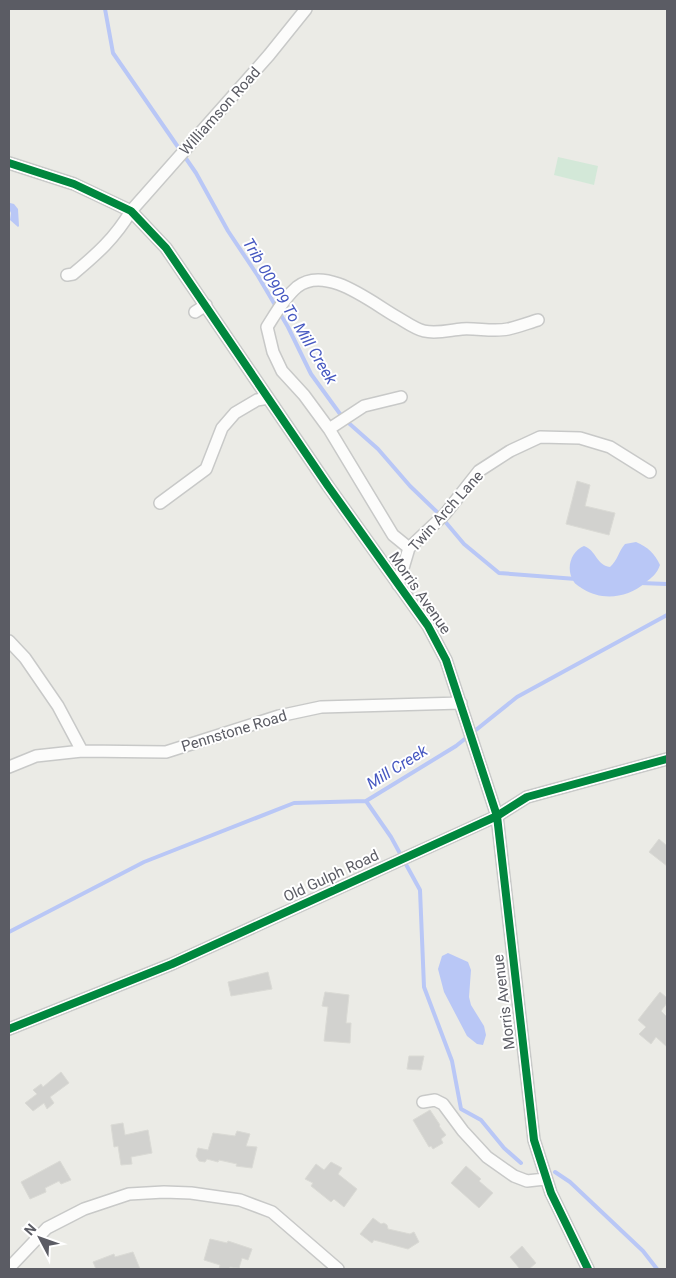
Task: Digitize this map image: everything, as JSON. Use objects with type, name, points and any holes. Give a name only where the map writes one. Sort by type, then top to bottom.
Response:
[{"type":"street","name":"Williamson Road","points":[[67,276],[73,274],[103,249],[131,211],[269,55],[306,9]]},
{"type":"street","name":"Morris Avenue","points":[[9,163],[74,184],[131,211],[166,248],[440,645],[461,702],[497,816],[533,1132],[539,1159],[546,1179],[588,1269]]},
{"type":"street","points":[[408,548],[393,535],[333,426],[282,371],[273,352],[267,327],[287,296],[299,286],[310,281],[337,283],[360,293],[384,310],[422,331],[433,333],[464,329],[507,329],[538,320]]},
{"type":"street","points":[[195,312],[206,305]]},
{"type":"street","points":[[333,426],[364,406],[401,397]]},
{"type":"street","points":[[160,503],[206,469],[222,428],[235,413],[257,400],[268,398]]},
{"type":"street","name":"Twin Arch Lane","points":[[398,585],[408,548],[445,514],[479,471],[510,451],[540,437],[580,438],[610,448],[650,472]]},
{"type":"street","points":[[9,641],[25,658],[58,706],[82,751]]},
{"type":"street","name":"Pennstone Road","points":[[9,766],[36,756],[82,751],[166,752],[279,716],[321,707],[461,702]]},
{"type":"street","name":"Old Gulph Road","points":[[9,1029],[172,964],[497,816],[527,797],[667,759]]},
{"type":"street","points":[[422,1102],[435,1100],[443,1104],[463,1131],[487,1157],[514,1176],[527,1180],[546,1179]]},
{"type":"street","points":[[9,1268],[46,1228],[84,1209],[128,1194],[164,1192],[191,1193],[240,1200],[272,1212],[338,1269]]},
{"type":"green space","points":[[558,157],[598,166],[594,185],[554,175]]},
{"type":"water","points":[[10,203],[14,204],[18,209],[18,227],[10,220]]},
{"type":"water","points":[[636,542],[651,551],[660,565],[654,575],[631,592],[615,596],[590,593],[576,585],[571,577],[571,561],[579,548],[584,546],[588,548],[602,564],[610,567],[625,544]]},
{"type":"water","points":[[448,953],[468,962],[471,970],[469,997],[471,1005],[484,1026],[486,1035],[483,1045],[477,1044],[467,1036],[444,992],[438,969],[442,956]]},
{"type":"building","points":[[577,481],[590,485],[585,506],[615,513],[609,535],[566,524]]},
{"type":"building","points":[[659,839],[667,846],[667,866],[649,852]]},
{"type":"building","points":[[268,972],[272,989],[231,996],[228,982]]},
{"type":"building","points":[[325,992],[349,995],[346,1023],[351,1023],[350,1043],[324,1041],[328,1007],[322,1006]]},
{"type":"building","points":[[660,992],[667,998],[667,1003],[661,1011],[667,1017],[667,1047],[656,1037],[651,1044],[639,1034],[646,1027],[638,1020]]},
{"type":"building","points":[[409,1056],[424,1056],[421,1070],[407,1069]]},
{"type":"building","points":[[61,1072],[69,1083],[50,1097],[54,1103],[47,1109],[44,1103],[33,1111],[25,1103],[37,1094],[33,1090],[41,1084],[43,1087]]},
{"type":"building","points":[[430,1110],[446,1135],[441,1139],[443,1143],[433,1149],[431,1146],[429,1147],[413,1120]]},
{"type":"building","points":[[123,1123],[125,1135],[148,1130],[152,1153],[131,1157],[132,1164],[121,1165],[118,1146],[114,1147],[111,1125]]},
{"type":"building","points":[[237,1131],[250,1134],[246,1146],[257,1147],[252,1168],[236,1166],[237,1164],[219,1160],[218,1162],[207,1159],[205,1162],[199,1161],[196,1156],[198,1148],[208,1150],[213,1133],[235,1136]]},
{"type":"building","points":[[60,1161],[71,1180],[61,1184],[59,1181],[45,1188],[46,1192],[30,1199],[21,1182]]},
{"type":"building","points":[[331,1162],[342,1168],[338,1174],[357,1189],[344,1207],[334,1199],[331,1202],[311,1186],[313,1183],[305,1179],[316,1164],[324,1170]]},
{"type":"building","points":[[466,1166],[493,1193],[479,1208],[451,1183]]},
{"type":"building","points":[[373,1218],[381,1224],[387,1225],[388,1229],[410,1234],[414,1232],[419,1242],[408,1249],[374,1240],[372,1243],[360,1234]]},
{"type":"building","points":[[210,1239],[227,1243],[228,1241],[252,1249],[248,1260],[242,1258],[239,1268],[219,1269],[220,1265],[204,1260]]},
{"type":"building","points":[[522,1246],[536,1263],[529,1269],[520,1269],[510,1257]]},
{"type":"building","points":[[133,1252],[140,1269],[96,1269],[93,1262],[114,1254],[115,1257]]},
{"type":"waterway","name":"Trib 00909 To Mill Creek","points":[[105,9],[113,53],[196,173],[228,231],[258,276],[288,327],[311,374],[343,418],[378,449],[464,544],[499,573],[576,579]]},
{"type":"waterway","name":"Trib 00909 To Mill Creek","points":[[640,583],[667,584]]},
{"type":"waterway","name":"Mill Creek","points":[[9,932],[144,862],[294,803],[366,801],[456,746],[517,697],[667,615]]},
{"type":"waterway","points":[[366,801],[391,837],[420,890],[424,987],[452,1061],[461,1109],[481,1120],[504,1148],[521,1163]]},
{"type":"waterway","points":[[555,1172],[570,1182],[643,1251],[657,1269]]},
{"type":"cycle path","points":[[9,163],[74,184],[131,211],[166,248],[328,486],[428,626],[446,660],[497,816],[534,1140],[551,1193],[588,1269]]},
{"type":"cycle path","points":[[9,1029],[172,964],[497,816],[527,797],[667,759]]}]
